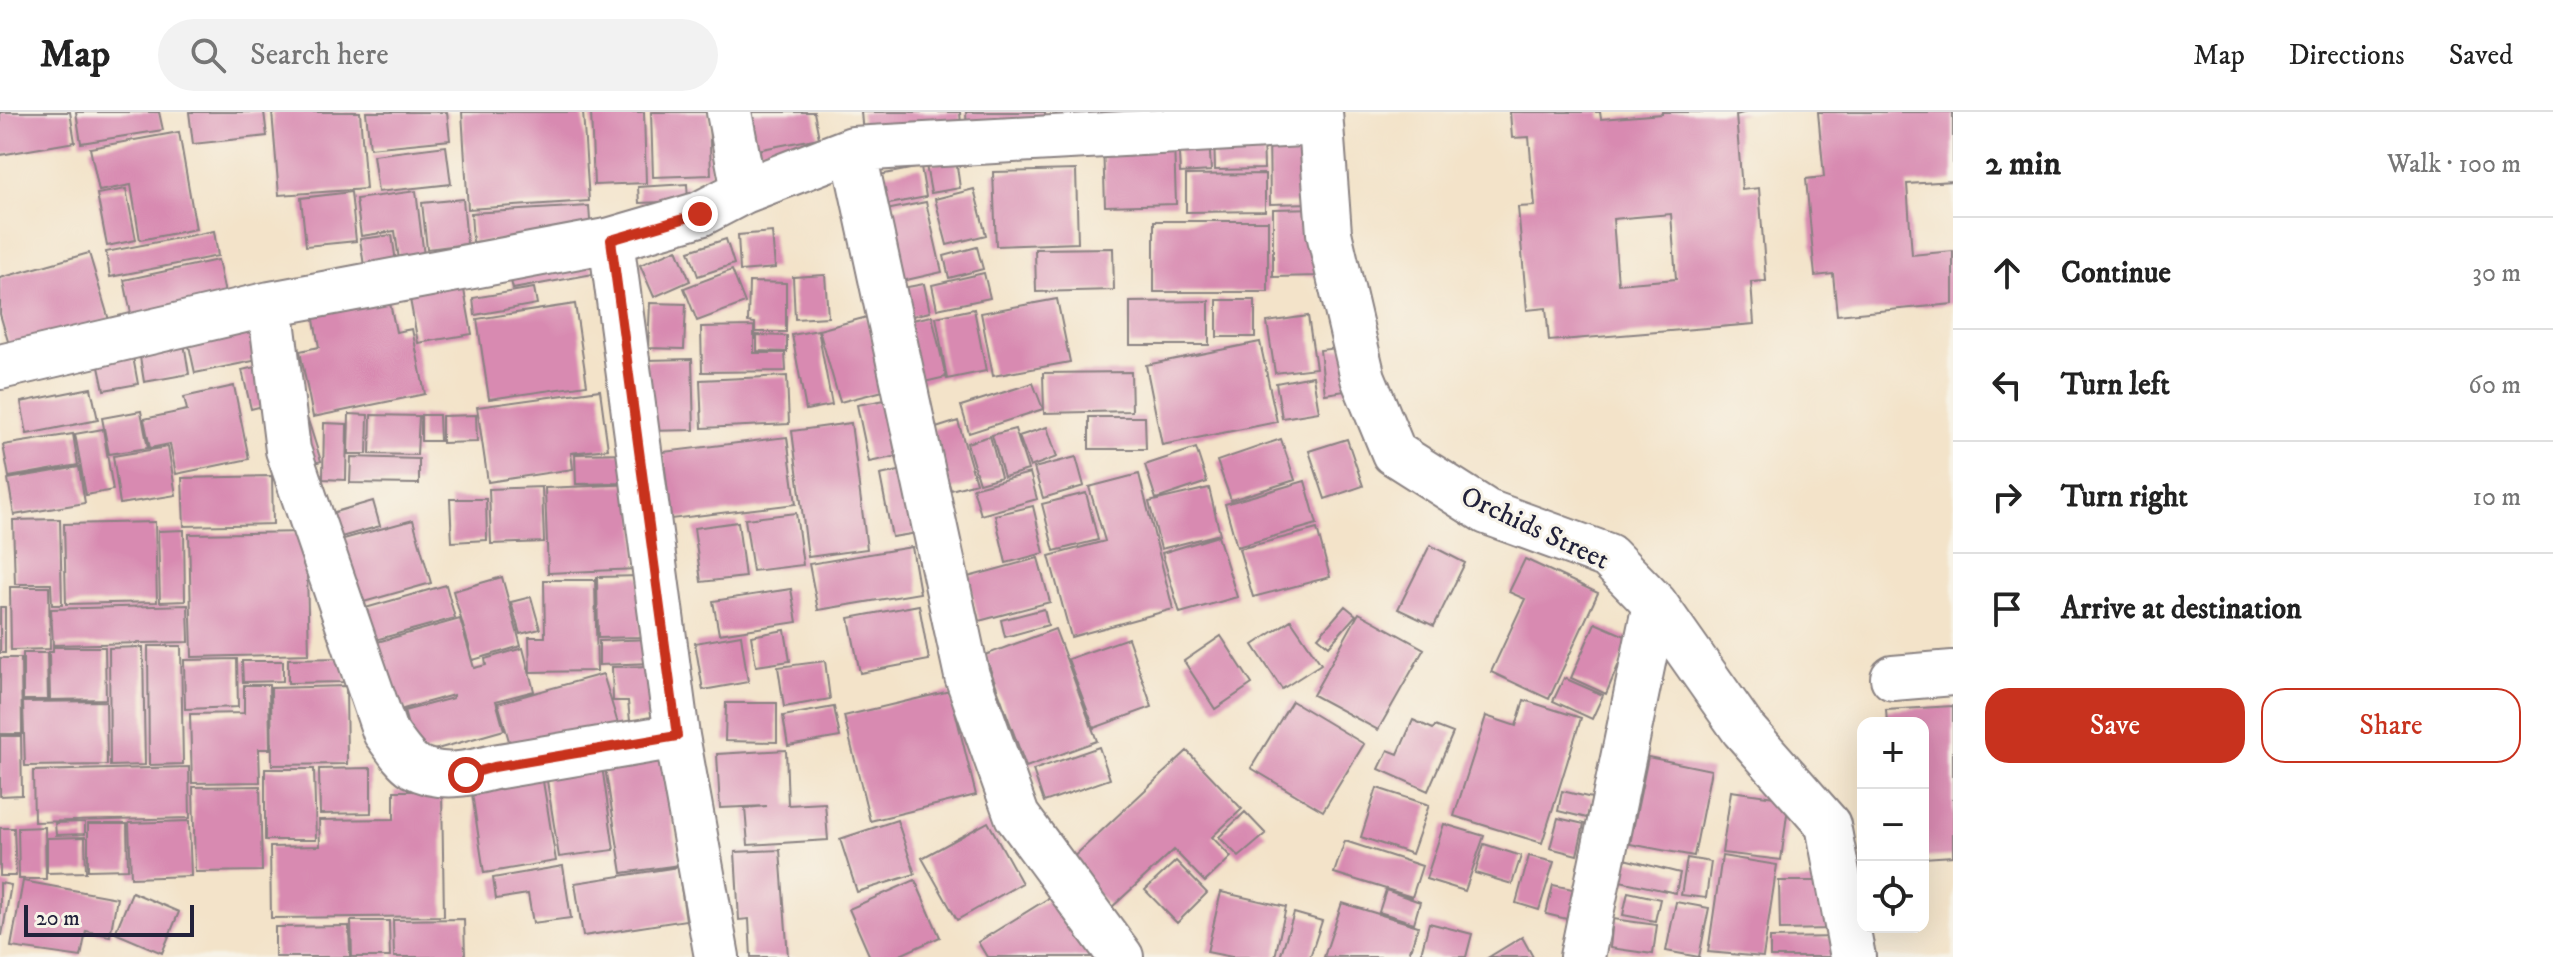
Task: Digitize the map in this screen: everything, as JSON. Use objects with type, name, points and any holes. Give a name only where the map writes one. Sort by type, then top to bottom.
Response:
[{"type":"street","points":[[729,112],[744,191]]},
{"type":"street","points":[[0,367],[270,304],[611,240],[700,214],[744,191],[853,149],[1320,117]]},
{"type":"street","name":"Orchids Street","points":[[1320,117],[1329,233],[1363,378],[1394,453],[1487,512],[1608,556],[1655,604],[1743,729],[1828,825],[1853,957]]},
{"type":"street","points":[[853,149],[967,676],[1017,816],[1121,957]]},
{"type":"street","points":[[611,240],[677,736],[717,957]]},
{"type":"street","points":[[270,304],[288,450],[385,732],[412,765],[445,775],[466,775],[494,767],[677,736]]},
{"type":"street","points":[[1582,957],[1655,604]]},
{"type":"street","points":[[1893,678],[1953,673]]},
{"type":"building","points":[[0,112],[70,112],[75,142],[0,155]]},
{"type":"building","points":[[76,112],[159,112],[163,130],[81,143]]},
{"type":"building","points":[[189,112],[264,112],[267,136],[193,144]]},
{"type":"building","points":[[272,112],[360,112],[366,189],[279,195]]},
{"type":"building","points":[[366,112],[447,112],[450,140],[370,148]]},
{"type":"building","points":[[462,112],[583,112],[589,201],[468,209]]},
{"type":"building","points":[[591,112],[644,112],[646,183],[594,185]]},
{"type":"building","points":[[651,112],[709,112],[711,175],[653,177]]},
{"type":"building","points":[[749,112],[814,112],[819,138],[757,150]]},
{"type":"building","points":[[861,112],[960,112],[961,125],[863,134]]},
{"type":"building","points":[[966,112],[1045,112],[1045,128],[967,133]]},
{"type":"building","points":[[1056,112],[1105,112],[1106,126],[1057,128]]},
{"type":"building","points":[[1510,112],[1600,112],[1601,119],[1662,112],[1746,112],[1736,115],[1742,190],[1759,188],[1766,281],[1751,282],[1754,324],[1549,341],[1546,308],[1527,310],[1518,207],[1535,206],[1529,137],[1512,138]],"holes":[[[1671,214],[1676,279],[1618,284],[1613,219]]]},
{"type":"building","points":[[1818,112],[1953,112],[1953,181],[1907,184],[1912,255],[1953,251],[1953,304],[1837,315],[1833,274],[1815,276],[1806,179],[1824,177]]},
{"type":"building","points":[[1313,131],[1314,203],[1270,204],[1269,132]]},
{"type":"building","points":[[179,132],[196,229],[140,240],[131,185],[99,191],[90,148]]},
{"type":"building","points":[[1263,133],[1264,169],[1215,170],[1214,134]]},
{"type":"building","points":[[1209,135],[1211,171],[1180,173],[1178,137]]},
{"type":"building","points":[[1174,142],[1176,204],[1105,206],[1103,143]]},
{"type":"building","points":[[446,146],[451,184],[378,192],[373,155]]},
{"type":"building","points":[[956,159],[960,188],[931,193],[926,165]]},
{"type":"building","points":[[921,167],[926,197],[884,205],[879,175]]},
{"type":"building","points":[[1076,170],[1078,243],[996,246],[993,172]]},
{"type":"building","points":[[1265,174],[1265,211],[1186,212],[1186,175]]},
{"type":"building","points":[[687,184],[688,201],[639,203],[638,187]]},
{"type":"building","points":[[126,189],[136,240],[107,246],[97,194]]},
{"type":"building","points":[[974,189],[986,235],[947,245],[935,199]]},
{"type":"building","points":[[416,191],[424,256],[399,260],[395,231],[361,236],[356,199]]},
{"type":"building","points":[[351,192],[356,241],[306,246],[301,198]]},
{"type":"building","points":[[463,199],[467,244],[427,249],[422,203]]},
{"type":"building","points":[[926,202],[942,272],[902,281],[886,210]]},
{"type":"building","points":[[589,206],[591,235],[473,242],[471,213]]},
{"type":"building","points":[[1319,208],[1319,276],[1273,277],[1273,209]]},
{"type":"building","points":[[1154,221],[1268,221],[1268,292],[1154,292]]},
{"type":"building","points":[[214,231],[218,256],[110,277],[106,252]]},
{"type":"building","points":[[772,232],[775,268],[740,271],[738,235]]},
{"type":"building","points":[[392,235],[396,262],[364,266],[360,239]]},
{"type":"building","points":[[726,239],[734,264],[698,276],[689,251]]},
{"type":"building","points":[[977,247],[983,269],[949,278],[944,256]]},
{"type":"building","points":[[1113,248],[1114,290],[1036,292],[1035,249]]},
{"type":"building","points":[[677,249],[690,281],[654,297],[640,265]]},
{"type":"building","points":[[89,253],[109,320],[10,348],[0,314],[0,278]]},
{"type":"building","points":[[590,253],[593,274],[513,289],[508,268]]},
{"type":"building","points":[[218,260],[228,308],[134,328],[124,280]]},
{"type":"building","points":[[732,270],[745,303],[697,321],[684,288]]},
{"type":"building","points":[[984,273],[990,298],[937,309],[932,285]]},
{"type":"building","points":[[825,275],[828,317],[795,319],[793,277]]},
{"type":"building","points":[[462,279],[472,334],[418,343],[408,288]]},
{"type":"building","points":[[749,282],[786,283],[786,332],[755,332],[755,323],[748,322]]},
{"type":"building","points":[[386,284],[396,332],[412,329],[425,394],[313,417],[300,351],[319,347],[310,298]]},
{"type":"building","points":[[924,284],[930,312],[903,318],[897,289]]},
{"type":"building","points":[[534,288],[537,304],[475,315],[473,298]]},
{"type":"building","points":[[1057,299],[1070,362],[993,376],[981,313]]},
{"type":"building","points":[[1217,300],[1255,300],[1255,337],[1217,337]]},
{"type":"building","points":[[1209,301],[1209,345],[1130,345],[1130,302]]},
{"type":"building","points":[[650,303],[686,304],[684,349],[648,348]]},
{"type":"building","points":[[575,304],[587,385],[489,399],[477,319]]},
{"type":"building","points":[[974,309],[986,371],[947,379],[936,317]]},
{"type":"building","points":[[932,316],[946,377],[920,383],[907,321]]},
{"type":"building","points":[[1308,316],[1316,368],[1275,373],[1267,322]]},
{"type":"building","points":[[867,317],[887,390],[840,402],[819,330]]},
{"type":"building","points":[[249,319],[258,360],[195,373],[186,332]]},
{"type":"building","points":[[754,326],[754,353],[785,353],[786,371],[702,372],[701,327]]},
{"type":"building","points":[[818,330],[832,405],[806,410],[792,335]]},
{"type":"building","points":[[757,335],[787,336],[787,352],[757,351]]},
{"type":"building","points":[[183,337],[189,374],[144,382],[138,344]]},
{"type":"building","points":[[1260,342],[1277,422],[1162,445],[1146,365]]},
{"type":"building","points":[[131,346],[138,384],[104,390],[96,353]]},
{"type":"building","points":[[1353,346],[1358,389],[1325,394],[1320,350]]},
{"type":"building","points":[[692,359],[694,430],[646,431],[646,360]]},
{"type":"building","points":[[268,364],[278,402],[251,409],[242,370]]},
{"type":"building","points":[[1131,372],[1132,411],[1044,413],[1043,373]]},
{"type":"building","points":[[787,376],[789,424],[702,428],[700,380]]},
{"type":"building","points":[[1313,376],[1319,412],[1282,418],[1276,383]]},
{"type":"building","points":[[1033,383],[1043,409],[969,433],[961,406]]},
{"type":"building","points":[[234,386],[249,459],[176,474],[170,444],[150,448],[144,419],[187,410],[184,397]]},
{"type":"building","points":[[91,388],[98,420],[27,434],[21,402]]},
{"type":"building","points":[[600,390],[608,449],[571,453],[573,469],[488,482],[477,407]]},
{"type":"building","points":[[891,399],[903,455],[869,462],[857,405]]},
{"type":"building","points":[[141,411],[148,448],[109,454],[102,418]]},
{"type":"building","points":[[349,414],[368,415],[367,454],[348,454]]},
{"type":"building","points":[[371,415],[419,416],[417,455],[370,454]]},
{"type":"building","points":[[421,415],[439,415],[440,441],[421,441]]},
{"type":"building","points":[[476,415],[477,442],[442,443],[442,416]]},
{"type":"building","points":[[1089,417],[1145,417],[1146,449],[1089,449]]},
{"type":"building","points":[[308,420],[321,461],[298,468],[285,427]]},
{"type":"building","points":[[958,421],[976,483],[951,490],[933,429]]},
{"type":"building","points":[[324,423],[347,424],[346,480],[323,479]]},
{"type":"building","points":[[851,423],[867,549],[808,557],[792,431]]},
{"type":"building","points":[[1047,427],[1057,457],[1030,467],[1019,436]]},
{"type":"building","points":[[103,429],[113,490],[86,495],[75,434]]},
{"type":"building","points":[[1015,429],[1028,470],[1004,477],[992,435]]},
{"type":"building","points":[[73,434],[78,465],[9,477],[3,445]]},
{"type":"building","points":[[990,436],[1001,477],[979,483],[967,443]]},
{"type":"building","points":[[787,437],[796,504],[671,519],[663,452]]},
{"type":"building","points":[[1281,439],[1295,480],[1231,500],[1217,461]]},
{"type":"building","points":[[1347,439],[1363,486],[1325,499],[1309,451]]},
{"type":"building","points":[[168,447],[176,495],[120,504],[113,456]]},
{"type":"building","points":[[1196,448],[1207,482],[1156,499],[1145,465]]},
{"type":"building","points":[[630,453],[630,483],[576,484],[575,454]]},
{"type":"building","points":[[351,457],[419,459],[419,484],[350,483]]},
{"type":"building","points":[[1076,457],[1084,486],[1043,498],[1034,468]]},
{"type":"building","points":[[79,467],[85,503],[14,515],[8,479]]},
{"type":"building","points":[[913,468],[924,532],[892,537],[880,475]]},
{"type":"building","points":[[1030,473],[1037,499],[981,515],[973,488]]},
{"type":"building","points":[[1139,474],[1173,609],[1071,637],[1049,556],[1105,541],[1089,487]]},
{"type":"building","points":[[272,476],[273,524],[184,526],[182,478]]},
{"type":"building","points":[[1305,481],[1317,524],[1237,547],[1225,504]]},
{"type":"building","points":[[635,484],[637,569],[548,573],[545,488]]},
{"type":"building","points":[[542,487],[544,542],[491,544],[489,489]]},
{"type":"building","points":[[1209,488],[1220,534],[1161,549],[1149,502]]},
{"type":"building","points":[[1086,493],[1098,540],[1054,551],[1042,504]]},
{"type":"building","points":[[450,499],[486,499],[487,540],[452,542]]},
{"type":"building","points":[[373,501],[380,526],[327,541],[321,516]]},
{"type":"building","points":[[1033,506],[1044,553],[1006,563],[995,515]]},
{"type":"building","points":[[796,513],[803,565],[753,571],[745,519]]},
{"type":"building","points":[[60,519],[62,605],[52,605],[51,584],[15,584],[13,520]]},
{"type":"building","points":[[413,520],[431,583],[346,607],[329,543]]},
{"type":"building","points":[[155,522],[157,602],[66,604],[64,524]]},
{"type":"building","points":[[738,522],[745,577],[701,582],[694,528]]},
{"type":"building","points":[[1317,529],[1330,577],[1253,597],[1239,549]]},
{"type":"building","points":[[184,530],[185,601],[160,602],[158,531]]},
{"type":"building","points":[[306,532],[309,654],[192,657],[189,534]]},
{"type":"building","points":[[1218,536],[1237,597],[1180,613],[1162,553]]},
{"type":"building","points":[[1430,545],[1465,563],[1434,626],[1398,609]]},
{"type":"building","points":[[912,547],[920,593],[818,610],[809,564]]},
{"type":"building","points":[[1038,558],[1050,602],[979,621],[968,577]]},
{"type":"building","points":[[1525,559],[1598,593],[1549,699],[1491,672],[1525,599],[1509,592]]},
{"type":"building","points":[[640,576],[641,637],[598,638],[597,577]]},
{"type":"building","points":[[502,577],[521,646],[473,660],[453,591]]},
{"type":"building","points":[[544,580],[595,580],[597,671],[530,672],[529,637],[545,637]]},
{"type":"building","points":[[446,585],[455,618],[357,645],[348,613]]},
{"type":"building","points":[[10,587],[49,587],[50,649],[11,650]]},
{"type":"building","points":[[791,589],[797,622],[719,634],[713,601]]},
{"type":"building","points":[[531,597],[540,629],[520,634],[511,602]]},
{"type":"building","points":[[188,605],[189,642],[53,645],[51,609]]},
{"type":"building","points":[[919,605],[929,660],[860,673],[849,618]]},
{"type":"building","points":[[1345,606],[1356,615],[1329,646],[1318,637]]},
{"type":"building","points":[[0,607],[5,607],[5,653],[0,653]]},
{"type":"building","points":[[1044,609],[1048,625],[1005,637],[1001,620]]},
{"type":"building","points":[[1359,613],[1424,649],[1378,730],[1313,695]]},
{"type":"building","points":[[460,619],[474,668],[486,665],[485,659],[523,648],[534,691],[496,701],[504,730],[416,755],[404,711],[453,698],[453,695],[389,713],[370,644]]},
{"type":"building","points":[[1291,620],[1321,664],[1282,689],[1253,645]]},
{"type":"building","points":[[1595,623],[1630,638],[1606,694],[1571,678]]},
{"type":"building","points":[[1055,629],[1097,741],[1026,767],[985,655]]},
{"type":"building","points":[[785,630],[790,661],[756,666],[751,636]]},
{"type":"building","points":[[741,635],[748,682],[703,690],[695,643]]},
{"type":"building","points":[[1221,636],[1252,684],[1215,709],[1184,661]]},
{"type":"building","points":[[1128,638],[1152,707],[1094,728],[1068,659]]},
{"type":"building","points":[[653,639],[653,663],[599,665],[599,641]]},
{"type":"building","points":[[148,646],[181,646],[183,764],[149,765]]},
{"type":"building","points":[[53,647],[105,647],[106,699],[50,700],[49,652],[53,652]]},
{"type":"building","points":[[143,647],[145,765],[110,766],[109,648]]},
{"type":"building","points":[[23,653],[47,653],[48,700],[23,700]]},
{"type":"building","points":[[0,658],[21,658],[22,734],[0,734]]},
{"type":"building","points":[[346,658],[346,682],[288,683],[288,659]]},
{"type":"building","points":[[237,659],[238,707],[185,709],[184,660]]},
{"type":"building","points":[[242,661],[283,661],[283,681],[243,682]]},
{"type":"building","points":[[825,661],[830,699],[784,707],[778,667]]},
{"type":"building","points":[[657,666],[671,716],[630,721],[628,701],[613,701],[612,667]]},
{"type":"building","points":[[603,674],[619,727],[514,758],[498,703]]},
{"type":"building","points":[[1564,678],[1603,695],[1592,719],[1553,701]]},
{"type":"building","points":[[244,685],[269,685],[270,749],[259,749],[260,782],[192,783],[190,714],[244,713]]},
{"type":"building","points":[[346,686],[347,764],[272,765],[271,688]]},
{"type":"building","points":[[950,691],[976,795],[870,821],[844,716]]},
{"type":"building","points":[[1524,700],[1581,718],[1542,843],[1454,816],[1486,716],[1516,726]]},
{"type":"building","points":[[106,701],[107,765],[25,766],[23,702]]},
{"type":"building","points":[[1292,701],[1364,744],[1323,811],[1251,768]]},
{"type":"building","points":[[726,703],[777,703],[777,742],[725,741]]},
{"type":"building","points":[[1953,706],[1953,856],[1929,858],[1929,717],[1887,717],[1886,710]]},
{"type":"building","points":[[834,707],[840,737],[788,746],[783,716]]},
{"type":"building","points":[[1413,720],[1453,733],[1428,791],[1379,769],[1388,750],[1398,754]]},
{"type":"building","points":[[0,736],[21,736],[22,795],[0,796]]},
{"type":"building","points":[[660,746],[679,865],[622,873],[603,755]]},
{"type":"building","points":[[1099,747],[1110,779],[1044,802],[1033,770]]},
{"type":"building","points":[[786,750],[788,805],[825,803],[828,840],[748,845],[745,808],[767,806],[720,808],[717,754]]},
{"type":"building","points":[[1187,751],[1242,809],[1212,837],[1231,857],[1205,882],[1174,850],[1111,908],[1067,863]]},
{"type":"building","points":[[1648,757],[1711,770],[1694,856],[1630,844]]},
{"type":"building","points":[[601,759],[614,850],[559,857],[545,768]]},
{"type":"building","points":[[189,767],[190,818],[34,822],[33,771]]},
{"type":"building","points":[[371,768],[371,813],[320,814],[319,769]]},
{"type":"building","points":[[265,769],[314,769],[316,840],[265,840]]},
{"type":"building","points":[[541,769],[556,861],[484,873],[470,780]]},
{"type":"building","points":[[260,786],[262,871],[195,872],[193,787]]},
{"type":"building","points":[[1377,788],[1429,805],[1412,854],[1361,837]]},
{"type":"building","points":[[394,791],[442,791],[444,916],[271,918],[270,847],[320,846],[319,820],[394,819]]},
{"type":"building","points":[[1562,791],[1592,798],[1587,818],[1558,811]]},
{"type":"building","points":[[1731,791],[1789,799],[1781,860],[1722,853]]},
{"type":"building","points":[[1245,812],[1266,834],[1239,857],[1219,837]]},
{"type":"building","points":[[1558,818],[1584,824],[1577,855],[1550,848]]},
{"type":"building","points":[[897,820],[915,874],[857,892],[840,839]]},
{"type":"building","points":[[189,821],[191,876],[131,878],[129,823]]},
{"type":"building","points":[[85,822],[85,834],[56,835],[55,823]]},
{"type":"building","points":[[988,822],[1022,883],[957,920],[922,858]]},
{"type":"building","points":[[88,824],[127,824],[128,869],[88,870]]},
{"type":"building","points":[[1444,824],[1484,836],[1465,891],[1426,879]]},
{"type":"building","points":[[45,827],[46,879],[19,879],[18,828]]},
{"type":"building","points":[[0,828],[14,828],[16,876],[0,876]]},
{"type":"building","points":[[85,837],[86,872],[47,873],[47,838]]},
{"type":"building","points":[[1345,841],[1422,866],[1412,897],[1334,873]]},
{"type":"building","points":[[1484,844],[1521,856],[1512,884],[1475,873]]},
{"type":"building","points":[[780,850],[788,957],[751,957],[749,919],[739,920],[735,852]]},
{"type":"building","points":[[1529,856],[1554,862],[1539,910],[1516,903]]},
{"type":"building","points":[[1722,856],[1777,865],[1763,957],[1708,952]]},
{"type":"building","points":[[1687,858],[1711,862],[1706,898],[1681,895]]},
{"type":"building","points":[[1624,859],[1680,873],[1676,893],[1620,881]]},
{"type":"building","points":[[1176,861],[1207,893],[1177,923],[1145,890]]},
{"type":"building","points":[[563,866],[571,918],[533,923],[528,894],[496,899],[493,878]]},
{"type":"building","points":[[678,867],[686,920],[583,936],[575,883]]},
{"type":"building","points":[[915,880],[940,937],[896,957],[870,957],[849,909]]},
{"type":"building","points":[[23,881],[117,898],[110,936],[86,931],[81,957],[11,947]]},
{"type":"building","points":[[1779,881],[1829,881],[1829,929],[1780,930]]},
{"type":"building","points":[[0,883],[11,885],[2,935],[0,935]]},
{"type":"building","points":[[1553,885],[1582,891],[1575,921],[1546,914]]},
{"type":"building","points":[[1386,890],[1420,902],[1414,923],[1379,912]]},
{"type":"building","points":[[132,892],[179,912],[162,953],[115,933]]},
{"type":"building","points":[[1221,892],[1286,907],[1275,957],[1232,957],[1207,952]]},
{"type":"building","points":[[1628,892],[1660,899],[1655,921],[1623,915]]},
{"type":"building","points":[[1057,893],[1098,957],[987,957],[978,942]]},
{"type":"building","points":[[1676,902],[1709,908],[1699,957],[1666,951]]},
{"type":"building","points":[[1342,903],[1418,926],[1408,957],[1324,957]]},
{"type":"building","points":[[1294,913],[1322,921],[1310,957],[1280,957]]},
{"type":"building","points":[[464,919],[465,957],[394,957],[393,920]]},
{"type":"building","points":[[1613,919],[1657,925],[1653,954],[1610,948]]},
{"type":"building","points":[[351,921],[389,921],[390,957],[352,957]]},
{"type":"building","points":[[1429,923],[1472,934],[1466,957],[1421,953]]},
{"type":"building","points":[[349,926],[350,957],[275,957],[275,927]]},
{"type":"building","points":[[1522,937],[1533,957],[1489,957]]},
{"type":"building","points":[[1844,937],[1844,957],[1770,957],[1770,938]]},
{"type":"route","points":[[466,775],[494,767],[677,736],[611,240],[700,214]]}]
